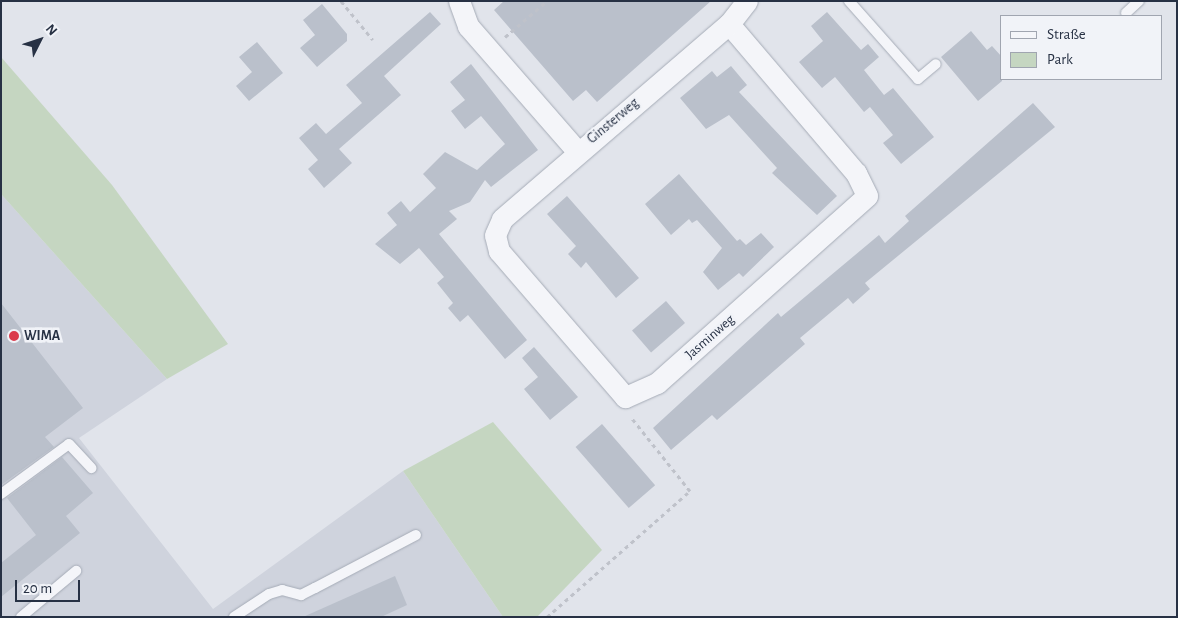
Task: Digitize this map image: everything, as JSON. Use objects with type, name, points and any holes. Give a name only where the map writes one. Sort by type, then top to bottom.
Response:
[{"type":"street","name":"Ginsterweg","points":[[459,1],[468,26],[577,151],[729,24],[747,1]]},
{"type":"street","name":"Jasminweg","points":[[625,397],[664,377],[867,196],[856,172],[729,24]]},
{"type":"street","points":[[577,151],[502,219],[495,235],[499,251],[625,397]]},
{"type":"lane","points":[[849,1],[918,79],[936,64]]},
{"type":"lane","points":[[1126,13],[1139,1]]},
{"type":"lane","points":[[1,494],[69,444],[91,468]]},
{"type":"lane","points":[[234,617],[269,594],[282,590],[301,595],[416,535]]},
{"type":"lane","points":[[21,617],[76,571]]},
{"type":"path","points":[[341,1],[373,40]]},
{"type":"path","points":[[489,50],[548,1]]},
{"type":"path","points":[[547,617],[690,491],[633,425],[625,397]]},
{"type":"shaded area","points":[[1,194],[167,379],[79,438],[213,609],[403,471],[503,617],[1,617]]},
{"type":"green space","points":[[1,57],[112,185],[228,344],[167,379],[1,194]]},
{"type":"green space","points":[[493,422],[602,550],[537,617],[503,617],[403,471]]},
{"type":"building","points":[[504,1],[711,1],[597,102],[586,90],[573,101],[494,10]]},
{"type":"building","points":[[322,4],[347,34],[347,41],[317,67],[300,48],[315,35],[303,20]]},
{"type":"building","points":[[430,12],[441,24],[384,76],[401,95],[339,149],[352,163],[324,188],[308,169],[318,160],[299,138],[316,123],[326,134],[362,103],[346,85]]},
{"type":"building","points":[[827,12],[861,50],[868,44],[879,57],[864,70],[884,95],[893,88],[934,137],[901,164],[883,143],[893,135],[870,107],[864,112],[835,77],[822,88],[799,62],[823,41],[811,26]]},
{"type":"building","points":[[971,31],[987,50],[992,46],[1000,55],[1000,80],[1002,81],[978,101],[941,57]]},
{"type":"building","points":[[257,42],[283,73],[249,101],[236,86],[252,72],[239,57]]},
{"type":"building","points":[[471,64],[538,150],[491,187],[485,180],[470,202],[449,211],[457,219],[439,234],[527,340],[505,359],[468,315],[460,322],[448,308],[453,303],[437,283],[444,277],[419,248],[400,264],[375,244],[397,225],[387,213],[401,201],[410,212],[436,188],[423,174],[445,152],[477,170],[505,144],[481,116],[465,129],[451,111],[465,100],[450,82]]},
{"type":"building","points":[[731,66],[747,85],[739,92],[837,196],[817,215],[772,173],[777,168],[729,115],[706,129],[680,98],[712,71],[717,77]]},
{"type":"building","points":[[1033,103],[1055,127],[865,283],[870,289],[853,304],[848,298],[800,338],[805,344],[717,420],[712,415],[671,450],[653,428],[778,313],[781,317],[879,235],[885,243],[909,221],[905,216]]},
{"type":"building","points":[[679,174],[737,241],[740,239],[746,245],[761,233],[774,247],[743,277],[739,273],[718,290],[703,272],[722,248],[697,220],[692,223],[689,219],[671,235],[645,204]]},
{"type":"building","points":[[567,196],[639,278],[616,298],[586,262],[581,268],[568,254],[576,246],[547,214]]},
{"type":"building","points":[[666,301],[685,323],[651,352],[632,331]]},
{"type":"building","points":[[1,303],[83,408],[45,437],[54,447],[1,485]]},
{"type":"building","points":[[534,347],[578,397],[550,420],[524,389],[538,377],[522,358]]},
{"type":"building","points":[[602,424],[655,485],[629,508],[576,447]]},
{"type":"building","points":[[62,457],[93,493],[66,516],[80,533],[1,597],[1,563],[36,535],[7,498]]},
{"type":"building","points":[[395,576],[407,605],[381,617],[303,617]]},
{"type":"place","name":"WIMA","points":[[14,336]]}]
